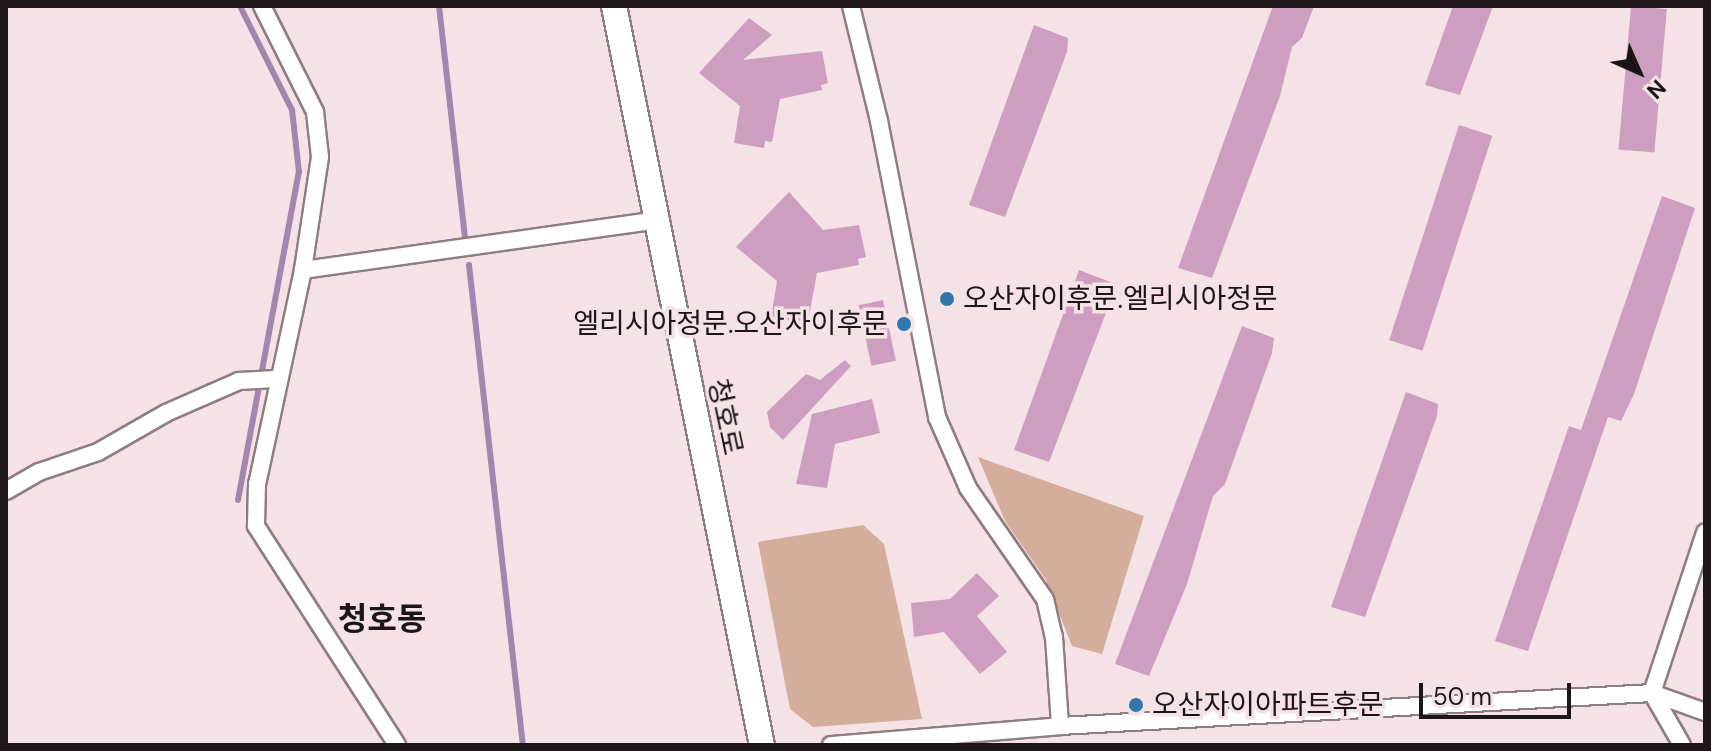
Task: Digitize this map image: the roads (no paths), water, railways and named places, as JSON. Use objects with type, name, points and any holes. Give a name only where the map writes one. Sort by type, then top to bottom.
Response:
[{"type":"street","points":[[262,6],[315,112],[320,157],[303,270],[275,379],[257,484],[256,526],[397,745]]},
{"type":"street","name":"청호로","points":[[614,6],[653,221],[762,745]]},
{"type":"street","points":[[851,6],[879,121],[937,417],[968,488],[1045,599],[1054,637],[1060,726]]},
{"type":"street","points":[[303,270],[653,221]]},
{"type":"street","points":[[6,491],[39,472],[98,452],[166,413],[246,381],[275,379]]},
{"type":"street","points":[[1682,745],[1652,693],[1705,533]]},
{"type":"street","points":[[831,745],[1060,726],[1652,693],[1705,712]]},
{"type":"waterway","points":[[238,500],[299,172],[292,110],[240,6]]},
{"type":"waterway","points":[[439,6],[465,238]]},
{"type":"waterway","points":[[469,265],[523,745]]},
{"type":"place","name":"오산자이후문.엘리시아정문","points":[[947,299]]},
{"type":"place","name":"엘리시아정문.오산자이후문","points":[[904,324]]},
{"type":"place","name":"오산자이아파트후문","points":[[1136,705]]},
{"type":"district","name":"청호동","points":[[382,619]]}]
